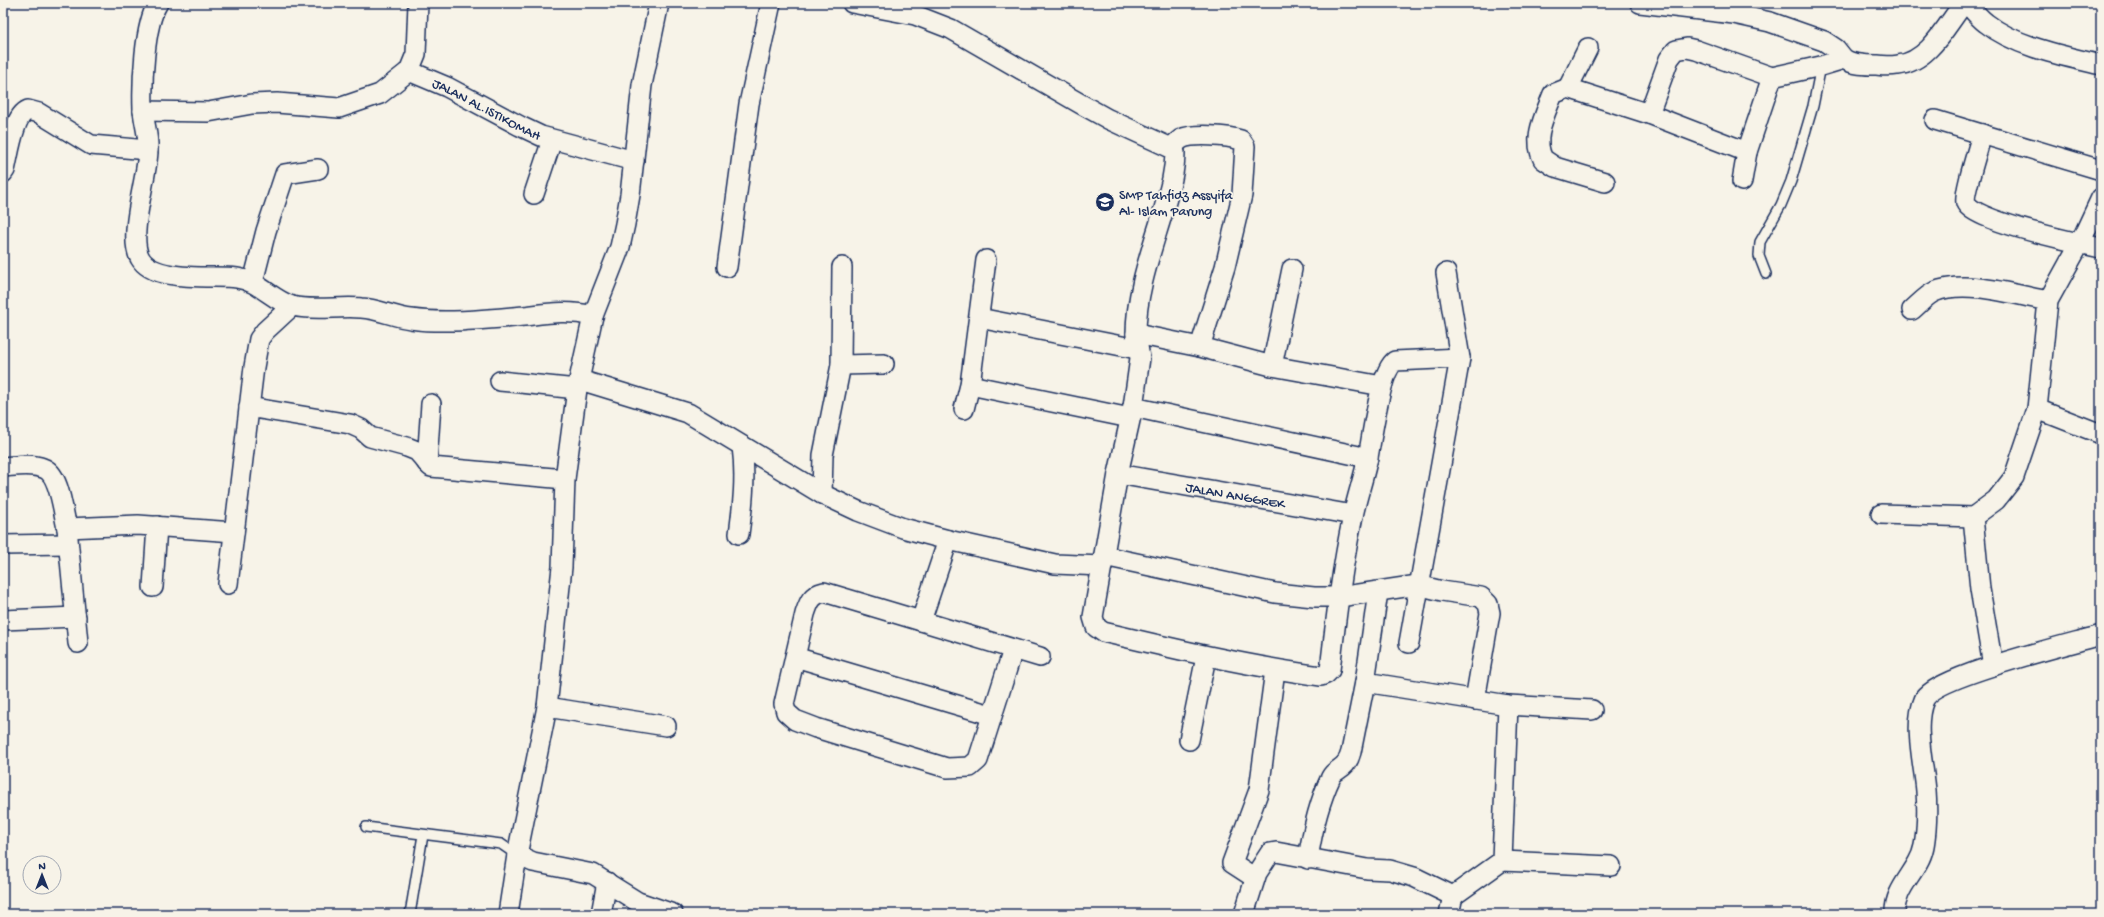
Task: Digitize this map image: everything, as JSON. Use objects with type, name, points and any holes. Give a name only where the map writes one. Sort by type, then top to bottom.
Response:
[{"type":"street","points":[[158,3],[149,21],[144,68],[143,111],[148,150],[137,229],[137,250],[140,259],[150,268],[163,273],[190,277],[239,278],[253,282],[292,306],[362,308],[410,319],[472,320],[561,311],[593,316]]},
{"type":"street","points":[[143,111],[208,112],[252,104],[277,103],[339,108],[380,94],[409,71],[416,54],[418,3]]},
{"type":"street","points":[[508,914],[517,855],[547,707],[562,567],[565,479],[578,384],[593,316],[620,247],[630,195],[642,85],[660,3]]},
{"type":"street","points":[[727,268],[749,104],[771,3]]},
{"type":"street","points":[[852,3],[915,14],[951,29],[1081,104],[1171,148],[1175,152],[1174,174],[1144,278],[1136,318],[1137,342],[1140,358],[1093,617],[1096,627],[1103,632],[1206,657],[1275,670],[1320,676],[1326,674],[1330,670],[1338,597],[1353,515],[1368,458],[1382,386],[1391,364],[1395,361],[1460,358]]},
{"type":"street","points":[[1640,3],[1734,14],[1770,22],[1824,41],[1836,49],[1844,59],[1866,65],[1905,64],[1928,49],[1964,3]]},
{"type":"street","points":[[1967,3],[1986,23],[2004,34],[2055,54],[2101,65]]},
{"type":"street","points":[[1568,88],[1588,48]]},
{"type":"street","points":[[1648,114],[1669,59],[1676,50],[1687,48],[1696,50],[1772,77],[1821,66],[1844,59]]},
{"type":"street","name":"JALAN AL.ISTIKOMAH","points":[[409,71],[447,87],[520,126],[552,140],[610,153],[634,161]]},
{"type":"street","points":[[1742,181],[1747,152],[1772,77]]},
{"type":"street","points":[[1605,182],[1555,167],[1543,159],[1540,154],[1538,134],[1553,94],[1568,88],[1648,114],[1747,152]]},
{"type":"street","points":[[3,173],[16,124],[23,112],[28,110],[39,113],[90,145],[148,150]]},
{"type":"street","points":[[1935,120],[2101,170]]},
{"type":"street","points":[[1982,134],[1967,192],[1966,202],[1971,209],[1994,220],[2101,248]]},
{"type":"street","points":[[1171,148],[1182,139],[1195,136],[1232,137],[1241,140],[1245,146],[1242,195],[1225,268],[1200,347]]},
{"type":"street","points":[[534,194],[552,140]]},
{"type":"street","points":[[253,282],[266,231],[285,174],[318,169]]},
{"type":"street","points":[[1881,514],[1973,517],[1996,500],[2014,477],[2037,409],[2048,301],[2080,243],[2101,198]]},
{"type":"street","points":[[964,409],[970,385],[986,260]]},
{"type":"street","points":[[822,494],[823,455],[841,365],[842,268]]},
{"type":"street","points":[[1272,366],[1292,270]]},
{"type":"street","points":[[1409,643],[1418,585],[1460,358],[1446,273]]},
{"type":"street","points":[[1912,310],[1933,293],[1948,288],[2005,292],[2048,301]]},
{"type":"street","points":[[228,584],[249,406],[259,339],[264,331],[292,306]]},
{"type":"street","points":[[979,318],[1137,342],[1200,347],[1272,366],[1382,386]]},
{"type":"street","points":[[841,365],[884,364]]},
{"type":"street","points":[[500,380],[578,384],[688,413],[822,494],[858,511],[903,528],[948,540],[1055,564],[1103,561],[1275,593],[1314,597],[1338,597],[1418,585],[1442,591],[1481,597],[1488,604],[1490,613],[1475,700]]},
{"type":"street","points":[[970,385],[1131,412],[1368,458]]},
{"type":"street","points":[[427,463],[431,404]]},
{"type":"street","points":[[249,406],[350,424],[361,429],[370,437],[417,451],[431,467],[439,469],[565,479]]},
{"type":"street","points":[[2037,409],[2101,434]]},
{"type":"street","points":[[739,534],[745,488],[742,446]]},
{"type":"street","points":[[3,467],[33,466],[47,469],[52,474],[56,483],[68,536],[78,643]]},
{"type":"street","name":"JALAN ANGGREK","points":[[1118,474],[1353,515]]},
{"type":"street","points":[[1973,517],[1980,589],[1993,666]]},
{"type":"street","points":[[3,545],[138,525],[234,532]]},
{"type":"street","points":[[154,586],[157,526]]},
{"type":"street","points":[[921,621],[948,540]]},
{"type":"street","points":[[1012,650],[978,760],[970,767],[947,768],[795,720],[786,712],[784,704],[809,602],[818,593],[824,592],[1040,658]]},
{"type":"street","points":[[1308,859],[1318,814],[1331,776],[1348,763],[1365,682],[1378,592]]},
{"type":"street","points":[[3,620],[76,617]]},
{"type":"street","points":[[1895,914],[1902,884],[1918,862],[1924,847],[1926,791],[1921,757],[1920,725],[1924,700],[1929,692],[1953,680],[1993,666],[2101,636]]},
{"type":"street","points":[[795,657],[991,715]]},
{"type":"street","points":[[1189,740],[1206,657]]},
{"type":"street","points":[[1255,878],[1232,863],[1259,790],[1275,670]]},
{"type":"street","points":[[1365,682],[1508,705],[1592,710]]},
{"type":"street","points":[[1502,861],[1508,705]]},
{"type":"street","points":[[547,707],[666,726]]},
{"type":"street","points":[[1244,914],[1255,878],[1270,853],[1286,853],[1308,859],[1367,869],[1390,870],[1414,877],[1451,905],[1502,861],[1611,866]]},
{"type":"street","points":[[517,855],[533,862],[593,874],[638,902],[673,914]]},
{"type":"street","points":[[601,914],[608,882]]},
{"type":"lane","points":[[1766,274],[1759,256],[1760,242],[1781,205],[1791,181],[1813,106],[1821,66]]},
{"type":"lane","points":[[366,827],[423,836],[501,844],[517,855]]},
{"type":"lane","points":[[410,914],[423,836]]},
{"type":"place","name":"SMP Tahfidz Assyifa Al- Islam Parung","points":[[1105,202]]}]
